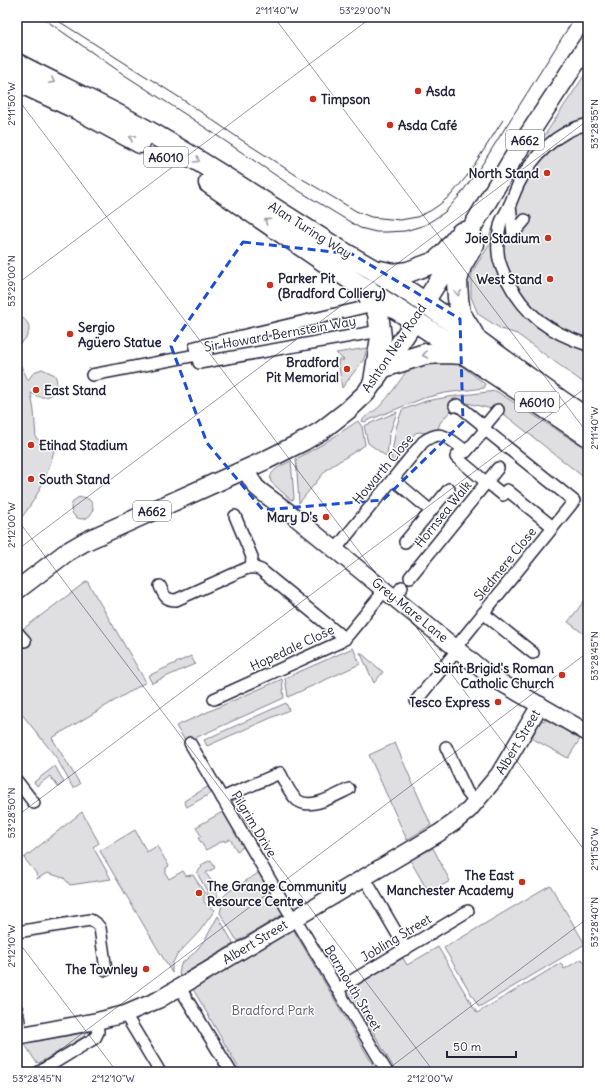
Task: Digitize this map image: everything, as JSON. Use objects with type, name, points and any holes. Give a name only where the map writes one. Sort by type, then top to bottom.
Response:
[{"type":"highway","name":"Alan Turing Way","points":[[17,64],[156,135],[230,180],[335,248],[425,302],[470,347],[537,402],[588,436]]},
{"type":"highway","name":"Alan Turing Way","points":[[17,81],[77,109],[162,155],[222,191],[365,298],[470,347],[588,419]]},
{"type":"highway","points":[[365,298],[378,313],[381,337],[379,374],[425,354],[446,353],[470,347],[460,313],[457,281],[461,266],[474,244],[470,231],[460,233],[444,254],[435,262],[411,272],[393,274],[372,269]]},
{"type":"highway","points":[[335,248],[350,262],[408,304],[415,321]]},
{"type":"highway","points":[[425,302],[427,316],[439,327],[511,379],[537,402]]},
{"type":"highway","name":"Ashton New Road","points":[[415,321],[425,302]]},
{"type":"main road","name":"Ashton New Road","points":[[425,302],[470,231],[510,162],[588,44]]},
{"type":"main road","name":"Ashton New Road","points":[[17,590],[67,552],[86,540],[245,470],[321,431],[366,393],[415,321]]},
{"type":"street","points":[[588,124],[574,127],[535,157],[515,190],[510,205],[501,221],[498,252],[503,271],[513,291],[525,307],[543,324],[563,336],[588,345]]},
{"type":"street","points":[[510,205],[513,234],[526,220]]},
{"type":"street","name":"Sir Howard Bernstein Way","points":[[202,354],[195,347],[365,298]]},
{"type":"street","name":"Sir Howard Bernstein Way","points":[[202,354],[199,363],[374,332]]},
{"type":"street","name":"Sir Howard Bernstein Way","points":[[92,375],[202,354]]},
{"type":"street","points":[[455,406],[458,405],[574,502],[553,527]]},
{"type":"street","points":[[459,453],[466,452],[498,410]]},
{"type":"street","name":"Howarth Close","points":[[335,550],[423,442],[430,437],[439,434],[446,436],[459,453]]},
{"type":"street","name":"Sledmere Close","points":[[416,701],[483,613],[553,527],[507,490],[503,495],[487,482],[459,453]]},
{"type":"street","name":"Hornsea Walk","points":[[410,577],[498,468]]},
{"type":"street","name":"Grey Mare Lane","points":[[245,470],[256,487],[263,493],[335,550],[394,591],[457,648],[492,677],[588,733]]},
{"type":"street","points":[[392,480],[431,511]]},
{"type":"street","points":[[405,542],[449,489]]},
{"type":"street","points":[[234,516],[252,557],[250,567]]},
{"type":"street","points":[[161,589],[165,597],[169,600],[176,600],[250,567],[256,568],[261,570],[345,639]]},
{"type":"street","name":"Hopedale Close","points":[[214,699],[345,639],[394,591]]},
{"type":"street","points":[[483,613],[533,652]]},
{"type":"street","points":[[17,632],[25,641]]},
{"type":"street","name":"Albert Street","points":[[19,1035],[96,1021],[142,1008],[180,988],[294,918],[439,833],[461,817],[476,803],[500,774],[540,705]]},
{"type":"street","name":"Pilgrim Drive","points":[[190,743],[294,918]]},
{"type":"street","points":[[446,747],[467,792],[476,803]]},
{"type":"street","points":[[222,798],[280,773],[296,800],[308,805],[319,802],[349,789]]},
{"type":"street","points":[[17,781],[34,803]]},
{"type":"street","points":[[364,877],[406,949]]},
{"type":"street","name":"Jobling Street","points":[[338,989],[468,911]]},
{"type":"street","name":"Barmouth Street","points":[[294,918],[387,1072]]},
{"type":"street","points":[[17,932],[90,920],[96,923],[100,928],[106,970]]},
{"type":"street","points":[[180,988],[231,1072]]},
{"type":"street","points":[[17,1010],[19,1035]]},
{"type":"street","points":[[125,1014],[157,1071]]},
{"type":"street","points":[[39,1072],[95,1038],[98,1032],[96,1021]]},
{"type":"highlighted area","points":[[243,242],[352,254],[460,319],[463,422],[383,500],[263,510],[207,443],[171,346]]},
{"type":"green space","points":[[588,70],[588,386],[517,334],[501,329],[478,314],[471,297],[471,280],[472,273],[492,241],[488,238],[522,169]]},
{"type":"green space","points":[[17,316],[26,321],[29,329],[26,338],[17,345]]},
{"type":"green space","points":[[367,348],[364,359],[342,388],[338,360],[344,360],[336,353]]},
{"type":"green space","name":"Etihad Stadium","points":[[17,358],[28,380],[34,372],[42,369],[55,375],[57,386],[52,395],[40,397],[31,393],[36,438],[54,451],[48,471],[40,489],[17,523]]},
{"type":"green space","points":[[452,361],[462,366],[485,384],[485,387],[424,398],[364,422],[362,421],[365,417],[377,409],[410,366]]},
{"type":"green space","points":[[496,391],[588,450],[588,476],[586,479],[500,411],[459,401],[440,423],[438,429],[425,433],[415,433],[393,461],[391,459],[396,428],[402,410],[426,401]]},
{"type":"green space","points":[[397,412],[389,435],[387,457],[368,443],[364,426]]},
{"type":"green space","points":[[358,421],[362,427],[365,445],[327,469],[299,503],[296,459],[323,444]]},
{"type":"green space","points":[[291,461],[294,499],[291,500],[271,482],[270,478],[276,469]]},
{"type":"green space","points":[[82,497],[90,500],[93,508],[90,516],[82,519],[74,516],[71,508],[74,500]]},
{"type":"green space","points":[[87,581],[146,682],[52,738],[80,784],[73,788],[56,757],[17,708],[17,647],[29,638],[23,629]]},
{"type":"green space","points":[[588,596],[588,637],[568,622]]},
{"type":"green space","points":[[353,648],[360,664],[288,697],[285,678]]},
{"type":"green space","points":[[360,652],[383,672],[374,683]]},
{"type":"green space","points":[[191,656],[195,664],[152,683],[148,676]]},
{"type":"green space","points":[[282,679],[284,698],[186,742],[176,726]]},
{"type":"green space","points":[[286,703],[289,710],[207,746],[204,740]]},
{"type":"green space","points":[[547,720],[580,739],[568,758],[533,739],[533,735],[541,721]]},
{"type":"green space","points":[[395,743],[431,825],[407,840],[369,755]]},
{"type":"green space","points":[[55,766],[64,782],[58,787],[50,776],[37,786],[34,782]]},
{"type":"green space","points":[[209,786],[213,792],[187,807],[184,801]]},
{"type":"green space","points":[[224,811],[245,846],[237,851],[230,839],[225,842],[224,840],[206,850],[198,838],[201,836],[196,827]]},
{"type":"green space","points":[[82,812],[99,843],[93,847],[111,879],[70,885],[64,878],[47,873],[37,879],[36,873],[24,858]]},
{"type":"green space","points":[[135,830],[147,852],[157,846],[169,866],[166,868],[166,874],[169,879],[183,871],[186,876],[193,875],[204,892],[204,902],[215,910],[199,932],[177,955],[172,964],[172,973],[100,851]]},
{"type":"green space","points":[[433,848],[450,881],[429,893],[410,860]]},
{"type":"green space","points":[[211,860],[215,868],[206,873],[214,885],[217,893],[218,897],[216,906],[211,904],[207,899],[207,891],[197,873],[202,867],[201,865]]},
{"type":"green space","points":[[260,872],[285,913],[238,941],[220,913],[224,896]]},
{"type":"green space","points":[[550,885],[585,944],[479,1007],[444,948]]},
{"type":"green space","points":[[218,916],[233,944],[180,976],[179,973],[181,964],[194,953],[205,940]]},
{"type":"green space","name":"Bradford Park","points":[[293,929],[378,1072],[241,1072],[193,989]]},
{"type":"green space","points":[[438,947],[477,1013],[561,963],[564,969],[582,959],[584,962],[588,960],[588,1072],[396,1072],[349,990],[403,958],[407,965]]},
{"type":"green space","points":[[84,1033],[85,1036],[39,1063],[36,1062],[24,1043]]},
{"type":"tram line","points":[[41,17],[126,76],[296,189],[360,228],[376,232],[405,231],[425,225],[445,212],[460,195],[483,163],[575,17]]},
{"type":"tram line","points":[[52,17],[185,101],[299,177],[356,211],[371,217],[400,220],[417,217],[439,205],[451,195],[467,176],[503,120]]},
{"type":"place","name":"Asda","points":[[418,91]]},
{"type":"place","name":"Timpson","points":[[313,99]]},
{"type":"place","name":"Asda Café","points":[[390,125]]},
{"type":"place","name":"North Stand","points":[[547,173]]},
{"type":"place","name":"Joie Stadium","points":[[548,238]]},
{"type":"place","name":"West Stand","points":[[550,279]]},
{"type":"place","name":"Parker Pit (Bradford Colliery)","points":[[270,285]]},
{"type":"place","name":"Sergio Agüero Statue","points":[[70,334]]},
{"type":"place","name":"Bradford Pit Memorial","points":[[347,369]]},
{"type":"place","name":"East Stand","points":[[36,390]]},
{"type":"place","name":"Etihad Stadium","points":[[31,445]]},
{"type":"place","name":"South Stand","points":[[31,479]]},
{"type":"place","name":"Mary D's","points":[[326,517]]},
{"type":"place","name":"Saint Brigid's Roman Catholic Church","points":[[562,675]]},
{"type":"place","name":"Tesco Express","points":[[498,702]]},
{"type":"place","name":"The East Manchester Academy","points":[[522,882]]},
{"type":"place","name":"The Grange Community Resource Centre","points":[[199,893]]},
{"type":"place","name":"The Townley","points":[[146,969]]}]
